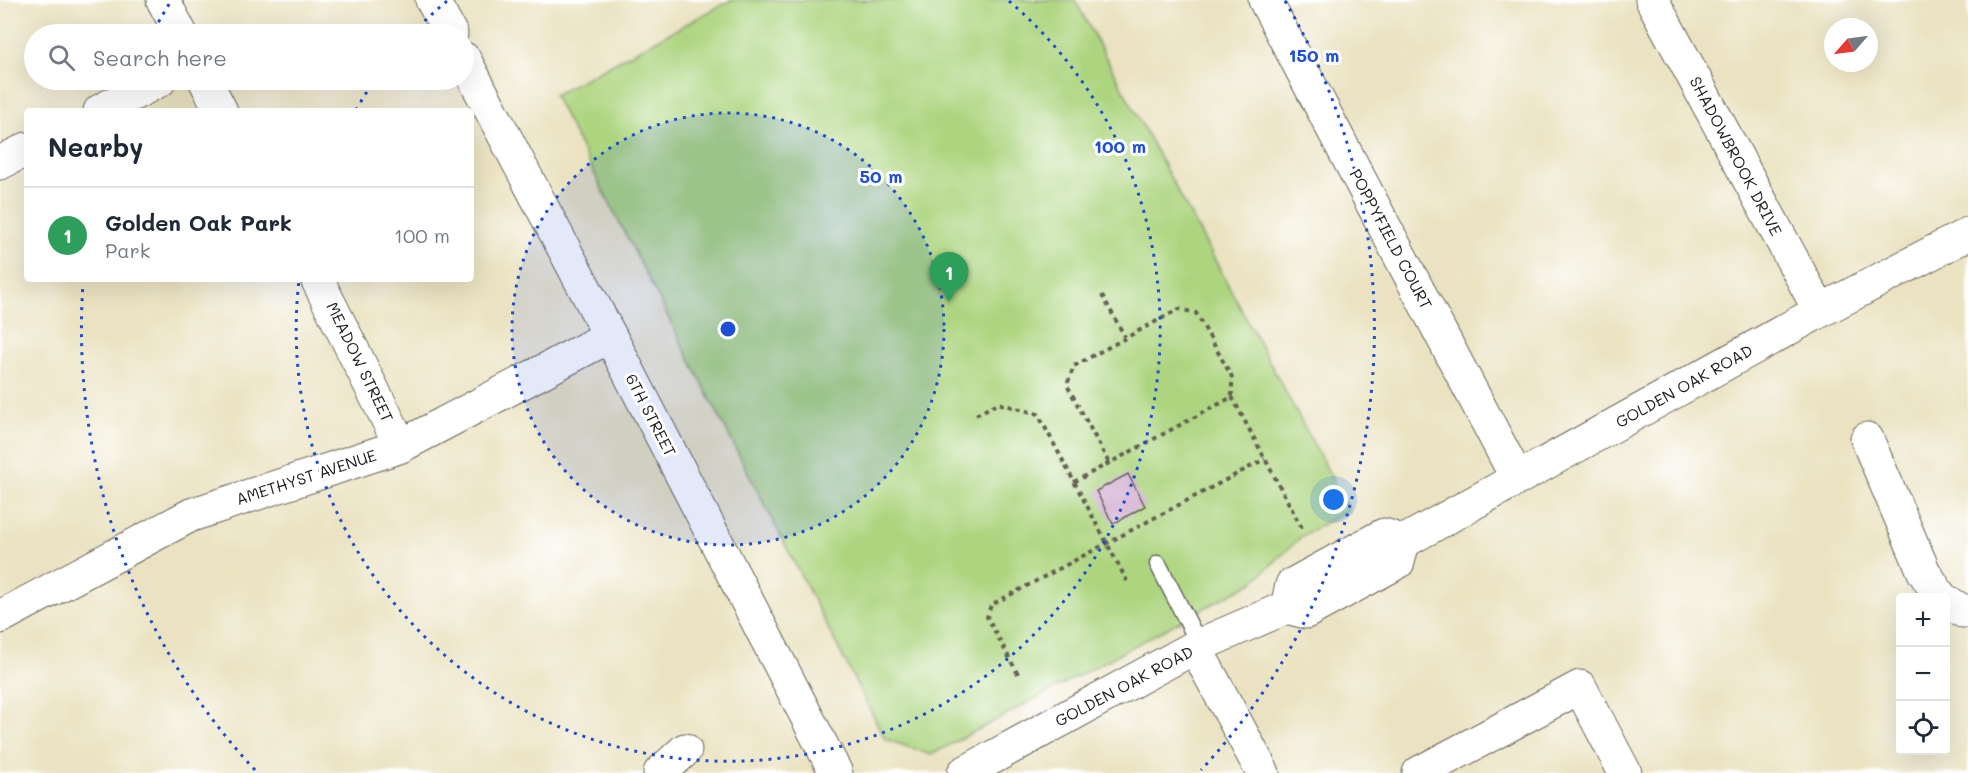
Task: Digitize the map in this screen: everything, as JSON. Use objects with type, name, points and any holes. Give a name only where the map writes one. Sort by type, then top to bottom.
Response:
[{"type":"street","points":[[163,0],[176,24]]},
{"type":"street","points":[[432,0],[445,24]]},
{"type":"street","name":"POPPYFIELD COURT","points":[[1265,0],[1517,478]]},
{"type":"street","name":"SHADOWBROOK DRIVE","points":[[1652,0],[1820,311]]},
{"type":"street","name":"6TH STREET","points":[[474,78],[836,773]]},
{"type":"street","points":[[106,108],[141,90]]},
{"type":"street","points":[[210,90],[219,108]]},
{"type":"street","points":[[0,163],[24,151]]},
{"type":"street","name":"GOLDEN OAK ROAD","points":[[964,773],[1195,647],[1287,607],[1306,612],[1346,573],[1398,562],[1403,542],[1820,311],[1968,234]]},
{"type":"street","name":"MEADOW STREET","points":[[319,282],[401,446]]},
{"type":"street","name":"AMETHYST AVENUE","points":[[0,616],[191,515],[401,446],[610,336]]},
{"type":"street","points":[[1867,439],[1924,572],[1954,605]]},
{"type":"street","points":[[1195,647],[1263,773]]},
{"type":"street","points":[[1419,773],[1580,687],[1625,773]]},
{"type":"street","points":[[660,773],[685,750]]},
{"type":"lane","points":[[1158,564],[1194,634],[1195,647]]},
{"type":"path","points":[[1102,295],[1125,338]]},
{"type":"path","points":[[1109,463],[1067,385],[1074,366],[1179,309],[1196,313],[1232,377],[1232,397],[1303,530]]},
{"type":"path","points":[[1074,482],[1232,397]]},
{"type":"path","points":[[976,415],[998,403],[1038,414],[1127,581]]},
{"type":"path","points":[[1018,674],[987,617],[991,605],[1265,459]]},
{"type":"green space","points":[[731,0],[1075,0],[1349,510],[1302,536],[1253,582],[931,755],[885,739],[554,95]]},
{"type":"building","points":[[1128,474],[1145,506],[1113,524],[1096,491]]},
{"type":"place","name":"Golden Oak Park","points":[[949,302]]}]
